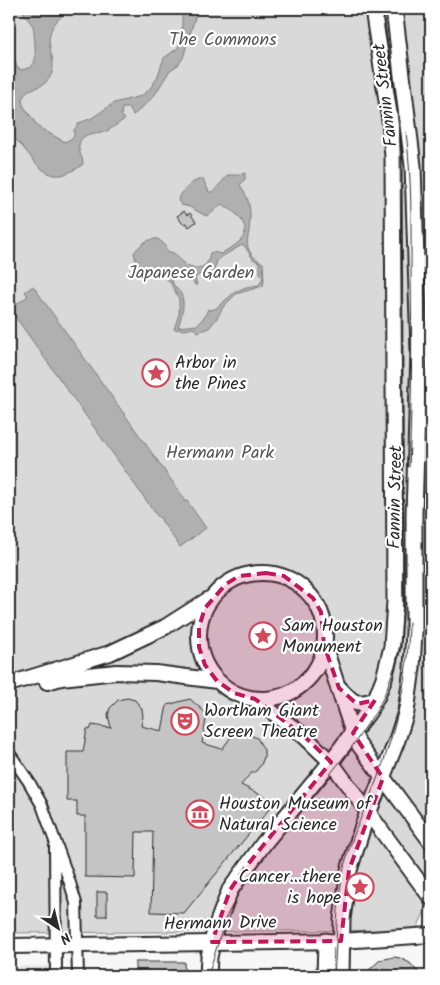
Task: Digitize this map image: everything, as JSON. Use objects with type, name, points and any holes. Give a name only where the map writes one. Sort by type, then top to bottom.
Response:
[{"type":"main road","name":"Fannin Street","points":[[208,976],[212,942],[227,899],[244,869],[331,762],[369,711],[384,678],[392,647],[395,601],[393,158],[390,120],[373,9]]},
{"type":"main road","name":"Fannin Street","points":[[341,976],[342,919],[349,870],[356,845],[384,778],[406,712],[412,668],[414,632],[414,514],[419,351],[413,166],[394,9]]},
{"type":"main road","points":[[339,688],[352,702],[357,704],[375,700]]},
{"type":"main road","points":[[325,976],[326,941]]},
{"type":"street","points":[[419,351],[424,337],[431,330]]},
{"type":"street","points":[[9,684],[110,653],[165,627],[210,599],[226,584],[240,576],[266,572],[284,576],[300,585],[313,598],[321,612],[325,628],[324,645],[320,661],[311,676],[299,687],[285,695],[270,699],[255,699],[234,693],[217,681],[205,665],[199,647],[198,627],[210,599]]},
{"type":"street","points":[[324,645],[353,733],[359,744],[431,842]]},
{"type":"street","points":[[9,694],[62,678],[116,672],[156,673],[217,681]]},
{"type":"street","points":[[255,699],[304,736],[331,762],[431,898]]},
{"type":"street","points":[[9,753],[42,805],[65,866],[76,903],[78,976]]},
{"type":"street","points":[[55,840],[56,976]]},
{"type":"street","name":"Hermann Drive","points":[[9,946],[342,941],[431,935]]},
{"type":"highlighted area","points":[[266,573],[284,576],[313,598],[321,612],[324,645],[339,688],[357,704],[375,700],[353,733],[383,778],[349,870],[341,941],[212,942],[230,890],[244,869],[331,762],[304,736],[255,699],[234,693],[217,681],[205,665],[199,647],[199,627],[205,608],[226,584],[239,576]]},
{"type":"shaded area","points":[[25,9],[71,9],[58,19],[49,38],[53,64],[52,72],[45,83],[27,91],[22,99],[23,105],[38,127],[65,142],[74,137],[74,130],[79,123],[92,118],[114,103],[141,96],[149,90],[157,78],[164,58],[178,48],[182,37],[182,17],[186,9],[195,9],[196,14],[183,58],[178,65],[170,70],[154,96],[133,115],[129,108],[122,108],[121,115],[125,119],[109,130],[83,137],[79,148],[83,164],[70,172],[60,175],[51,174],[43,170],[16,140],[9,135],[9,50],[14,57],[17,68],[22,70],[31,67],[35,60],[33,28],[23,12]]},
{"type":"shaded area","points":[[245,173],[245,179],[240,185],[249,207],[248,247],[253,256],[263,263],[264,280],[263,286],[236,294],[223,307],[209,328],[198,332],[193,328],[185,330],[174,329],[179,314],[179,299],[170,282],[155,269],[138,268],[134,253],[144,243],[158,239],[164,244],[167,251],[175,254],[183,263],[192,268],[199,268],[206,264],[210,253],[221,254],[237,244],[244,235],[245,229],[244,224],[231,210],[221,204],[206,216],[190,207],[181,205],[178,200],[185,189],[195,181],[203,179],[209,192],[213,192],[228,175]],"holes":[[[244,245],[253,259],[260,263],[260,273],[263,278],[259,285],[246,287],[235,292],[215,309],[208,309],[197,325],[178,327],[183,302],[181,294],[173,284],[172,276],[181,270],[190,276],[195,285],[197,285],[195,278],[203,272],[210,273],[214,271],[217,261]]]},
{"type":"shaded area","points":[[33,286],[184,498],[184,501],[187,501],[206,528],[180,547],[9,308],[9,304],[14,300],[17,304],[28,296],[25,292]]},
{"type":"shaded area","points":[[9,966],[53,966],[53,976],[9,976]]},
{"type":"green space","name":"Hermann Park","points":[[9,9],[431,9],[431,898],[417,928],[411,930],[9,933]]},
{"type":"building","points":[[184,211],[187,215],[190,213],[196,222],[189,227],[186,223],[183,224],[177,216]]},
{"type":"building","name":"Houston Museum of Natural Science","points":[[127,698],[135,700],[142,709],[141,726],[162,731],[167,705],[190,699],[207,714],[202,743],[222,749],[231,737],[239,733],[246,733],[257,738],[264,750],[261,765],[241,785],[275,802],[184,913],[151,912],[153,832],[136,832],[135,878],[85,877],[85,816],[77,816],[77,801],[67,801],[67,752],[83,752],[87,729],[90,730],[92,725],[111,728],[108,715],[110,708],[118,700]]},
{"type":"building","points":[[97,892],[107,892],[107,916],[97,916]]},
{"type":"building","points":[[394,957],[410,963],[420,976],[366,976],[370,969],[380,960]]},
{"type":"building","points":[[135,962],[184,962],[185,976],[135,976]]},
{"type":"tram line","points":[[208,976],[226,917],[246,880],[351,748],[377,710],[396,663],[400,644],[403,602],[400,144],[398,116],[383,9]]},
{"type":"tram line","points":[[406,132],[411,220],[412,370],[409,467]]},
{"type":"tram line","points":[[334,976],[338,905],[342,877],[348,851],[379,774],[397,718],[407,662],[409,622]]},
{"type":"place","name":"Arbor in the Pines","points":[[156,373]]},
{"type":"place","name":"Sam Houston Monument","points":[[263,636]]},
{"type":"place","name":"Wortham Giant Screen Theatre","points":[[185,721]]},
{"type":"place","name":"Houston Museum of Natural Science","points":[[200,814]]},
{"type":"place","name":"Cancer...there is hope","points":[[360,887]]},
{"type":"park label","name":"The Commons","points":[[223,40]]},
{"type":"park label","name":"Japanese Garden","points":[[191,273]]}]
